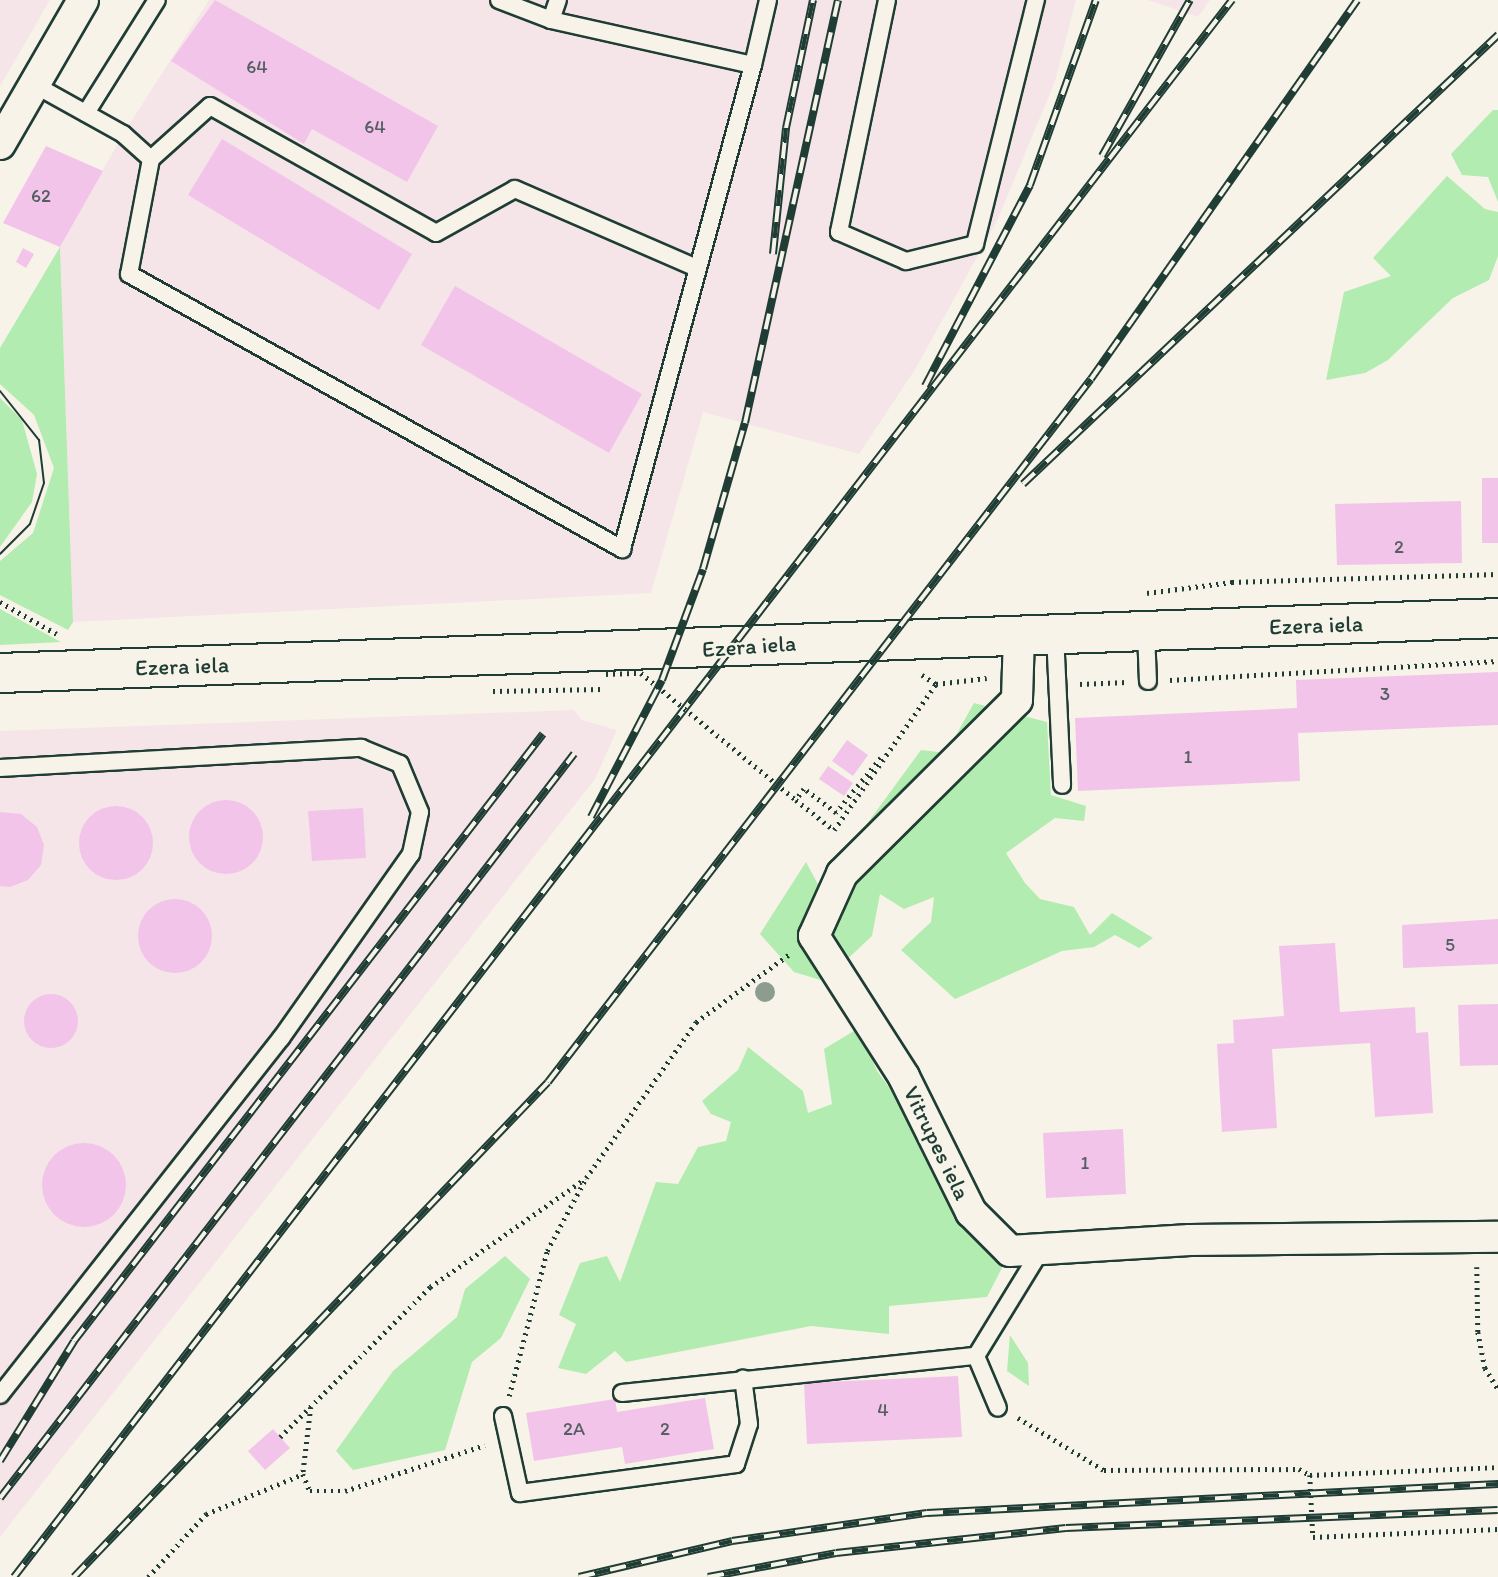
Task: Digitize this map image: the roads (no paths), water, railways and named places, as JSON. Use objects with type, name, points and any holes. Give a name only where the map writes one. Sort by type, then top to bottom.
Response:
[{"type":"street","points":[[0,144],[83,0]]},
{"type":"street","name":"Ezera iela","points":[[0,673],[1498,618]]},
{"type":"street","name":"Vitrupes iela","points":[[1037,635],[1017,700],[842,874],[814,936],[904,1077],[971,1212],[1010,1251],[1190,1240],[1487,1238]]},
{"type":"lane","points":[[86,113],[158,0]]},
{"type":"lane","points":[[499,0],[551,20],[754,65]]},
{"type":"lane","points":[[551,20],[558,0]]},
{"type":"lane","points":[[697,268],[515,189],[436,233],[210,106],[151,159],[130,274],[622,549],[754,65],[768,0]]},
{"type":"lane","points":[[887,0],[839,232],[906,261],[975,244],[1036,0]]},
{"type":"lane","points":[[35,85],[86,113],[151,159]]},
{"type":"lane","points":[[1146,632],[1148,681]]},
{"type":"lane","points":[[1037,635],[1062,785]]},
{"type":"lane","points":[[0,768],[361,748],[400,764],[420,812],[411,854],[281,1038],[0,1395]]},
{"type":"lane","points":[[976,1356],[1041,1250]]},
{"type":"lane","points":[[622,1392],[976,1356]]},
{"type":"lane","points":[[976,1356],[998,1408]]},
{"type":"lane","points":[[503,1416],[520,1493],[736,1464],[749,1423],[743,1378]]},
{"type":"tram line","points":[[0,391],[39,440],[44,483],[30,524],[0,554]]},
{"type":"railway","points":[[773,254],[786,128],[813,0]]},
{"type":"railway","points":[[591,817],[662,680],[703,569],[745,423],[838,0]]},
{"type":"railway","points":[[925,386],[1030,185],[1096,0]]},
{"type":"railway","points":[[1102,156],[1190,0]]},
{"type":"railway","points":[[14,1577],[1232,0]]},
{"type":"railway","points":[[74,1577],[548,1082],[1091,379],[1357,0]]},
{"type":"railway","points":[[1023,484],[1498,35]]},
{"type":"railway","points":[[0,1461],[74,1341],[543,734]]},
{"type":"railway","points":[[0,1498],[574,754]]},
{"type":"railway","points":[[579,1577],[732,1541],[927,1513],[1498,1484]]},
{"type":"railway","points":[[708,1577],[836,1553],[1066,1528],[1498,1510]]}]
